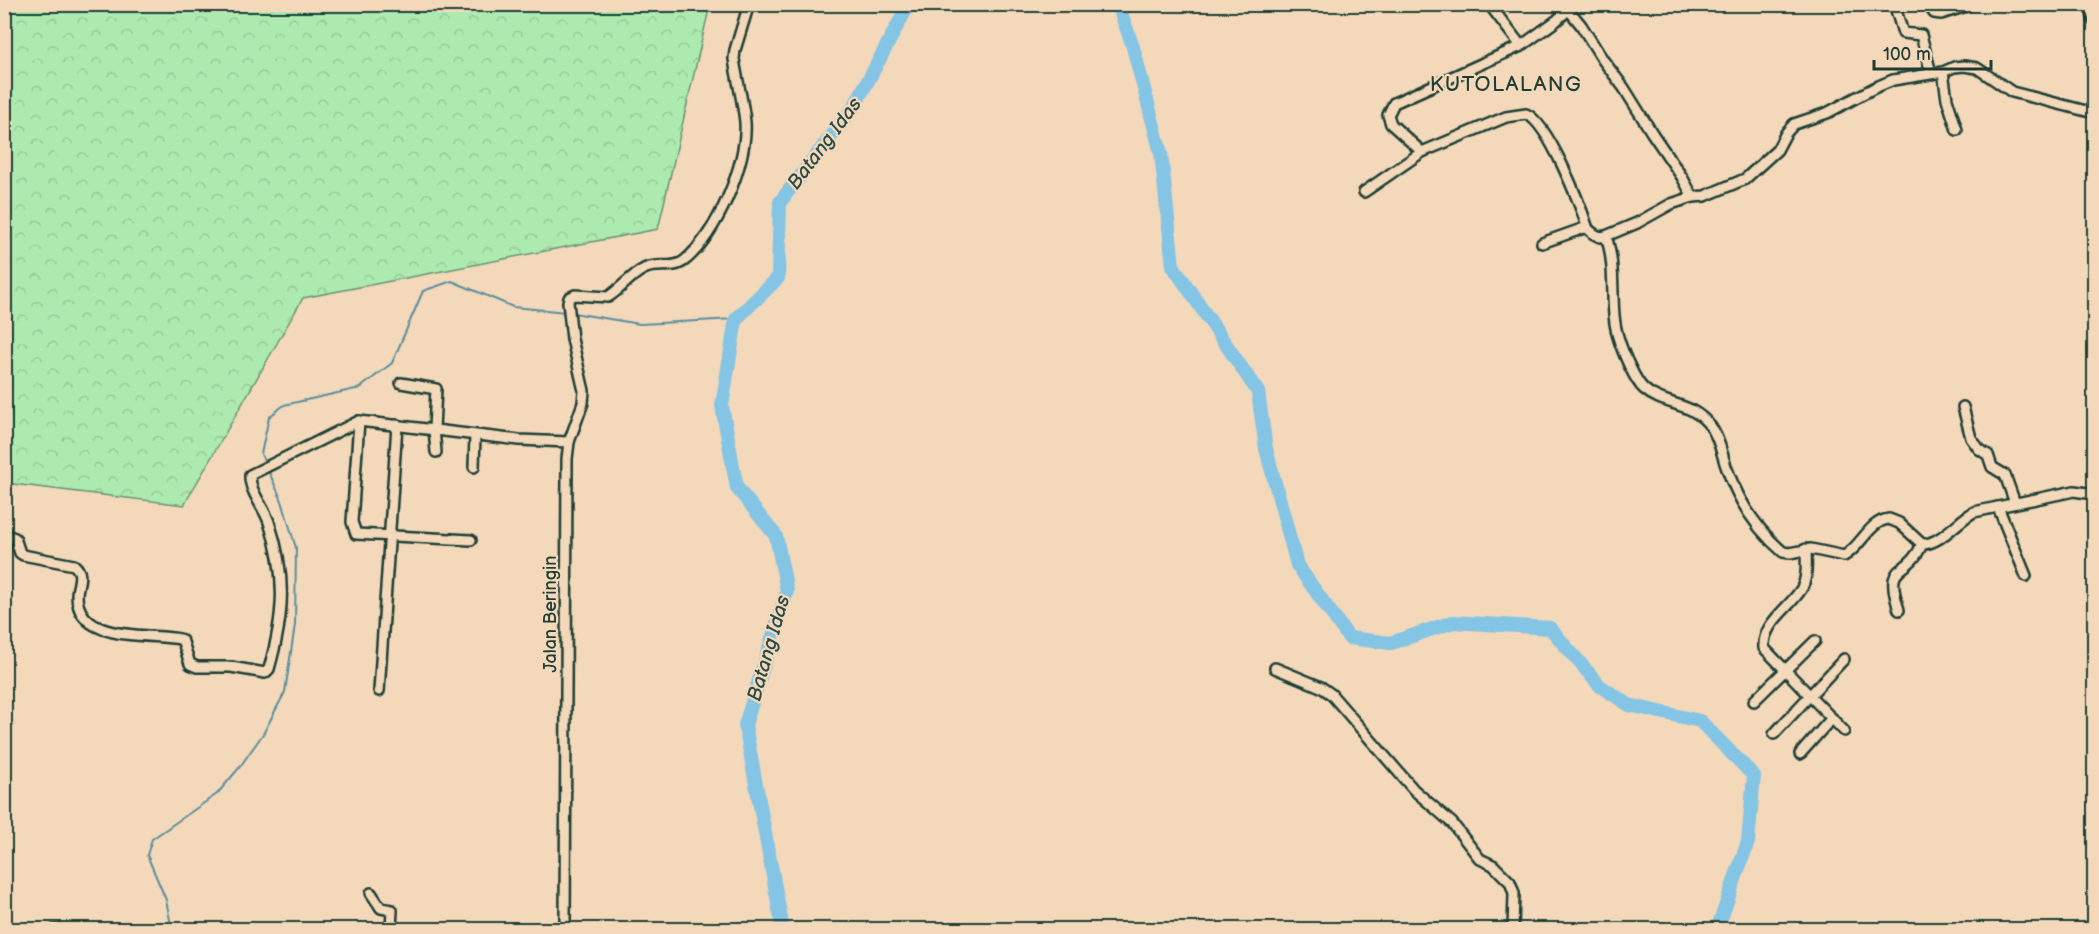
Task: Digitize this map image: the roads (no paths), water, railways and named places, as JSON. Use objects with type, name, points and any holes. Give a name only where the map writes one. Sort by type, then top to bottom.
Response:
[{"type":"street","name":"Jalan Beringin","points":[[565,930],[567,459],[568,442],[583,403],[584,391],[568,302],[569,298],[575,295],[608,297],[643,269],[679,264],[691,254],[716,224],[736,177],[744,141],[745,124],[734,59],[748,4]]},
{"type":"street","points":[[1489,4],[1521,45]]},
{"type":"street","points":[[1894,4],[1903,33],[1918,34],[1923,39],[1931,73]]},
{"type":"street","points":[[1928,4],[1930,11],[1941,14],[1973,4]]},
{"type":"street","points":[[2090,4],[2094,21]]},
{"type":"street","points":[[1422,152],[1391,124],[1388,115],[1394,103],[1521,45],[1556,21],[1566,7],[1624,88],[1693,197]]},
{"type":"street","points":[[1364,192],[1422,152],[1506,117],[1526,114],[1539,123],[1571,184],[1587,227],[1600,237],[1637,223],[1671,204],[1713,194],[1745,179],[1777,150],[1794,124],[1827,113],[1893,80],[1943,72],[1964,66],[1977,69],[2012,92],[2094,113]]},
{"type":"street","points":[[1943,72],[1947,99],[1957,130]]},
{"type":"street","points":[[1542,243],[1587,227]]},
{"type":"street","points":[[1606,236],[1613,265],[1616,328],[1638,382],[1649,393],[1686,407],[1704,419],[1716,436],[1733,486],[1750,516],[1783,552],[1790,553],[1806,549],[1845,556],[1876,524],[1889,519],[1899,523],[1922,544]]},
{"type":"street","points":[[401,383],[436,389],[434,429],[436,452]]},
{"type":"street","points":[[1963,407],[1971,438],[1976,447],[1988,455],[1992,467],[2006,475],[2015,503]]},
{"type":"street","points":[[4,534],[15,538],[20,553],[23,555],[74,565],[78,568],[80,577],[77,592],[78,604],[84,616],[98,628],[128,635],[180,639],[190,664],[197,667],[231,667],[265,673],[269,669],[281,620],[282,574],[266,512],[250,483],[250,475],[358,421],[541,442],[568,442]]},
{"type":"street","points":[[358,421],[354,532],[362,536],[471,540]]},
{"type":"street","points":[[379,691],[397,425]]},
{"type":"street","points":[[474,435],[474,467]]},
{"type":"street","points":[[1922,544],[1934,542],[1968,515],[2074,491],[2094,494]]},
{"type":"street","points":[[1998,507],[2026,576]]},
{"type":"street","points":[[1899,610],[1893,590],[1894,576],[1915,558],[1922,544]]},
{"type":"street","points":[[1806,549],[1807,571],[1802,587],[1775,619],[1764,640],[1765,651],[1844,731]]},
{"type":"street","points":[[1754,701],[1815,641]]},
{"type":"street","points":[[1774,734],[1844,659]]},
{"type":"street","points":[[1275,668],[1321,687],[1331,694],[1414,790],[1452,823],[1480,859],[1493,865],[1510,882],[1514,893],[1513,930]]},
{"type":"street","points":[[1800,754],[1832,718]]},
{"type":"street","points":[[371,893],[381,908],[393,910],[391,930]]},
{"type":"street","points":[[54,930],[59,930]]},
{"type":"waterway","name":"Batang Idas","points":[[783,930],[745,725],[787,591],[776,536],[737,488],[722,406],[736,319],[778,278],[780,202],[854,107],[909,4]]},
{"type":"waterway","points":[[1118,4],[1133,47],[1161,153],[1173,266],[1258,392],[1266,449],[1297,565],[1349,638],[1391,643],[1453,622],[1550,628],[1600,686],[1629,705],[1700,721],[1754,776],[1748,842],[1717,930]]},
{"type":"waterway","points":[[266,465],[261,454],[269,417],[284,405],[360,388],[392,363],[423,291],[452,281],[513,307],[567,312]]},
{"type":"waterway","points":[[573,313],[640,324],[736,319]]},
{"type":"waterway","points":[[172,930],[166,900],[147,855],[152,839],[217,794],[263,734],[285,692],[295,625],[296,548],[282,501],[268,470]]},
{"type":"district","name":"KUTOLALANG","points":[[1506,84]]}]
